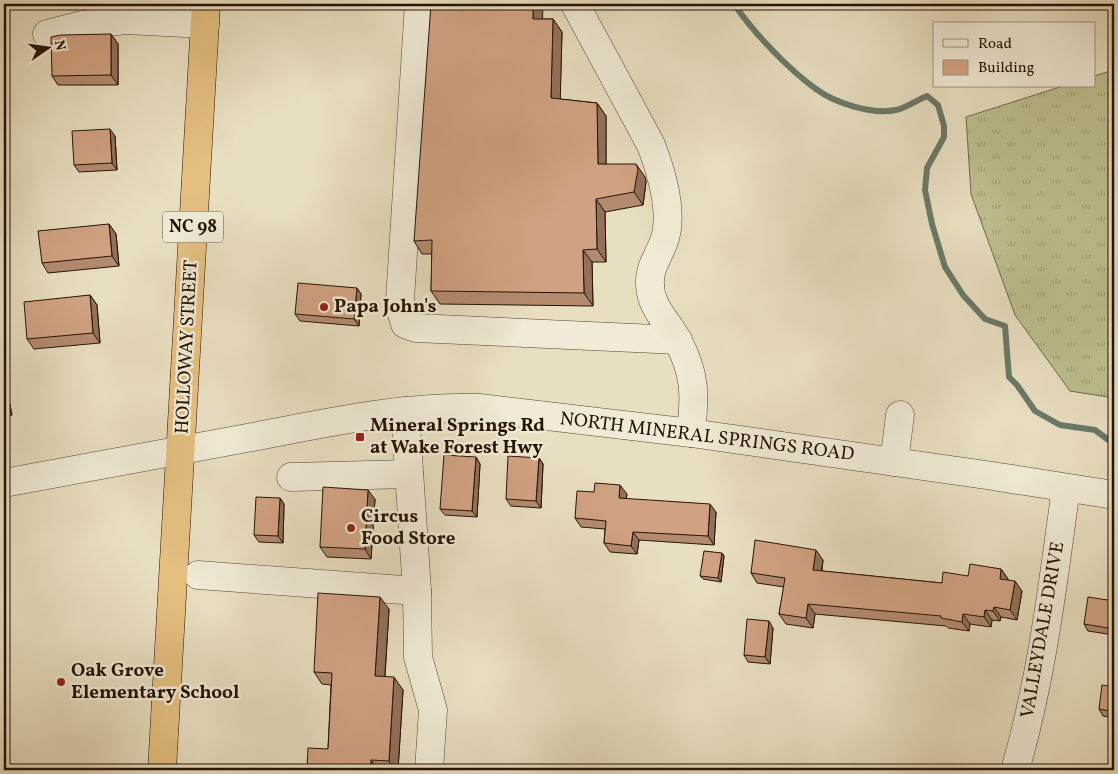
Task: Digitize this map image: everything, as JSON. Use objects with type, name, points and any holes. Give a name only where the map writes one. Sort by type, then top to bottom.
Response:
[{"type":"highway","name":"HOLLOWAY STREET","points":[[181,451],[205,14]]},
{"type":"highway","name":"NC 98","points":[[162,770],[181,451]]},
{"type":"street","points":[[419,4],[400,300],[405,324],[416,328],[678,340]]},
{"type":"street","points":[[575,4],[651,145],[658,165],[668,210],[665,240],[652,268],[650,285],[654,306],[678,340],[691,370],[695,399],[691,433]]},
{"type":"street","points":[[47,34],[82,25],[205,14]]},
{"type":"street","name":"NORTH MINERAL SPRINGS ROAD","points":[[4,484],[341,420],[452,407],[479,408],[691,433],[1114,495]]},
{"type":"street","points":[[405,411],[417,591],[418,658],[432,710],[429,770]]},
{"type":"street","points":[[894,462],[900,415]]},
{"type":"street","points":[[290,477],[409,474]]},
{"type":"street","name":"VALLEYDALE DRIVE","points":[[1015,770],[1037,684],[1066,488]]},
{"type":"street","points":[[198,574],[417,591]]},
{"type":"green space","points":[[1114,70],[1114,398],[1070,391],[1015,315],[971,194],[966,117],[1057,88],[1096,88],[1096,75]]},
{"type":"building","points":[[431,4],[533,4],[533,19],[553,19],[551,98],[597,103],[598,164],[636,164],[638,169],[634,192],[596,199],[597,249],[583,250],[584,293],[431,291],[432,240],[414,241]]},
{"type":"building","points":[[111,34],[111,75],[52,76],[51,37]]},
{"type":"building","points":[[110,129],[112,163],[74,165],[72,131]]},
{"type":"building","points":[[109,224],[112,256],[42,263],[38,231]]},
{"type":"building","points":[[298,283],[357,288],[354,319],[295,314]]},
{"type":"building","points":[[90,295],[93,333],[27,339],[24,302]]},
{"type":"building","points":[[4,391],[8,408],[4,409]]},
{"type":"building","points":[[444,455],[476,457],[472,511],[440,509]]},
{"type":"building","points":[[508,456],[539,458],[536,501],[506,499]]},
{"type":"building","points":[[595,483],[620,485],[619,498],[710,504],[708,536],[633,532],[631,546],[604,543],[606,521],[575,518],[577,491],[594,492]]},
{"type":"building","name":"Circus Food Store","points":[[323,487],[368,490],[365,549],[320,547]]},
{"type":"building","points":[[256,497],[280,498],[278,536],[254,535]]},
{"type":"building","points":[[755,540],[816,550],[813,570],[942,583],[943,572],[968,576],[970,564],[1001,569],[1000,579],[1015,581],[1010,610],[994,607],[993,611],[985,610],[984,617],[963,614],[962,622],[941,618],[941,616],[808,604],[806,618],[779,614],[785,578],[751,573]]},
{"type":"building","points":[[704,551],[722,553],[718,578],[700,576]]},
{"type":"building","points":[[318,593],[380,597],[375,676],[394,677],[389,761],[371,760],[371,770],[307,770],[308,748],[328,749],[332,673],[314,672]]},
{"type":"building","points":[[1088,597],[1114,601],[1114,629],[1084,624]]},
{"type":"building","points":[[747,619],[769,621],[765,657],[744,655]]},
{"type":"building","points":[[1102,685],[1114,687],[1114,712],[1099,709]]},
{"type":"waterway","points":[[734,4],[783,61],[805,81],[833,99],[854,107],[876,111],[900,109],[927,96],[938,105],[944,126],[944,137],[927,168],[925,190],[932,224],[945,267],[963,295],[985,319],[1005,326],[1009,377],[1035,411],[1060,425],[1095,430],[1114,444]]},
{"type":"place","name":"Papa John's","points":[[324,307]]},
{"type":"place","name":"Mineral Springs Rd at Wake Forest Hwy","points":[[360,437]]},
{"type":"place","name":"Circus Food Store","points":[[351,528]]},
{"type":"place","name":"Oak Grove Elementary School","points":[[61,682]]}]
